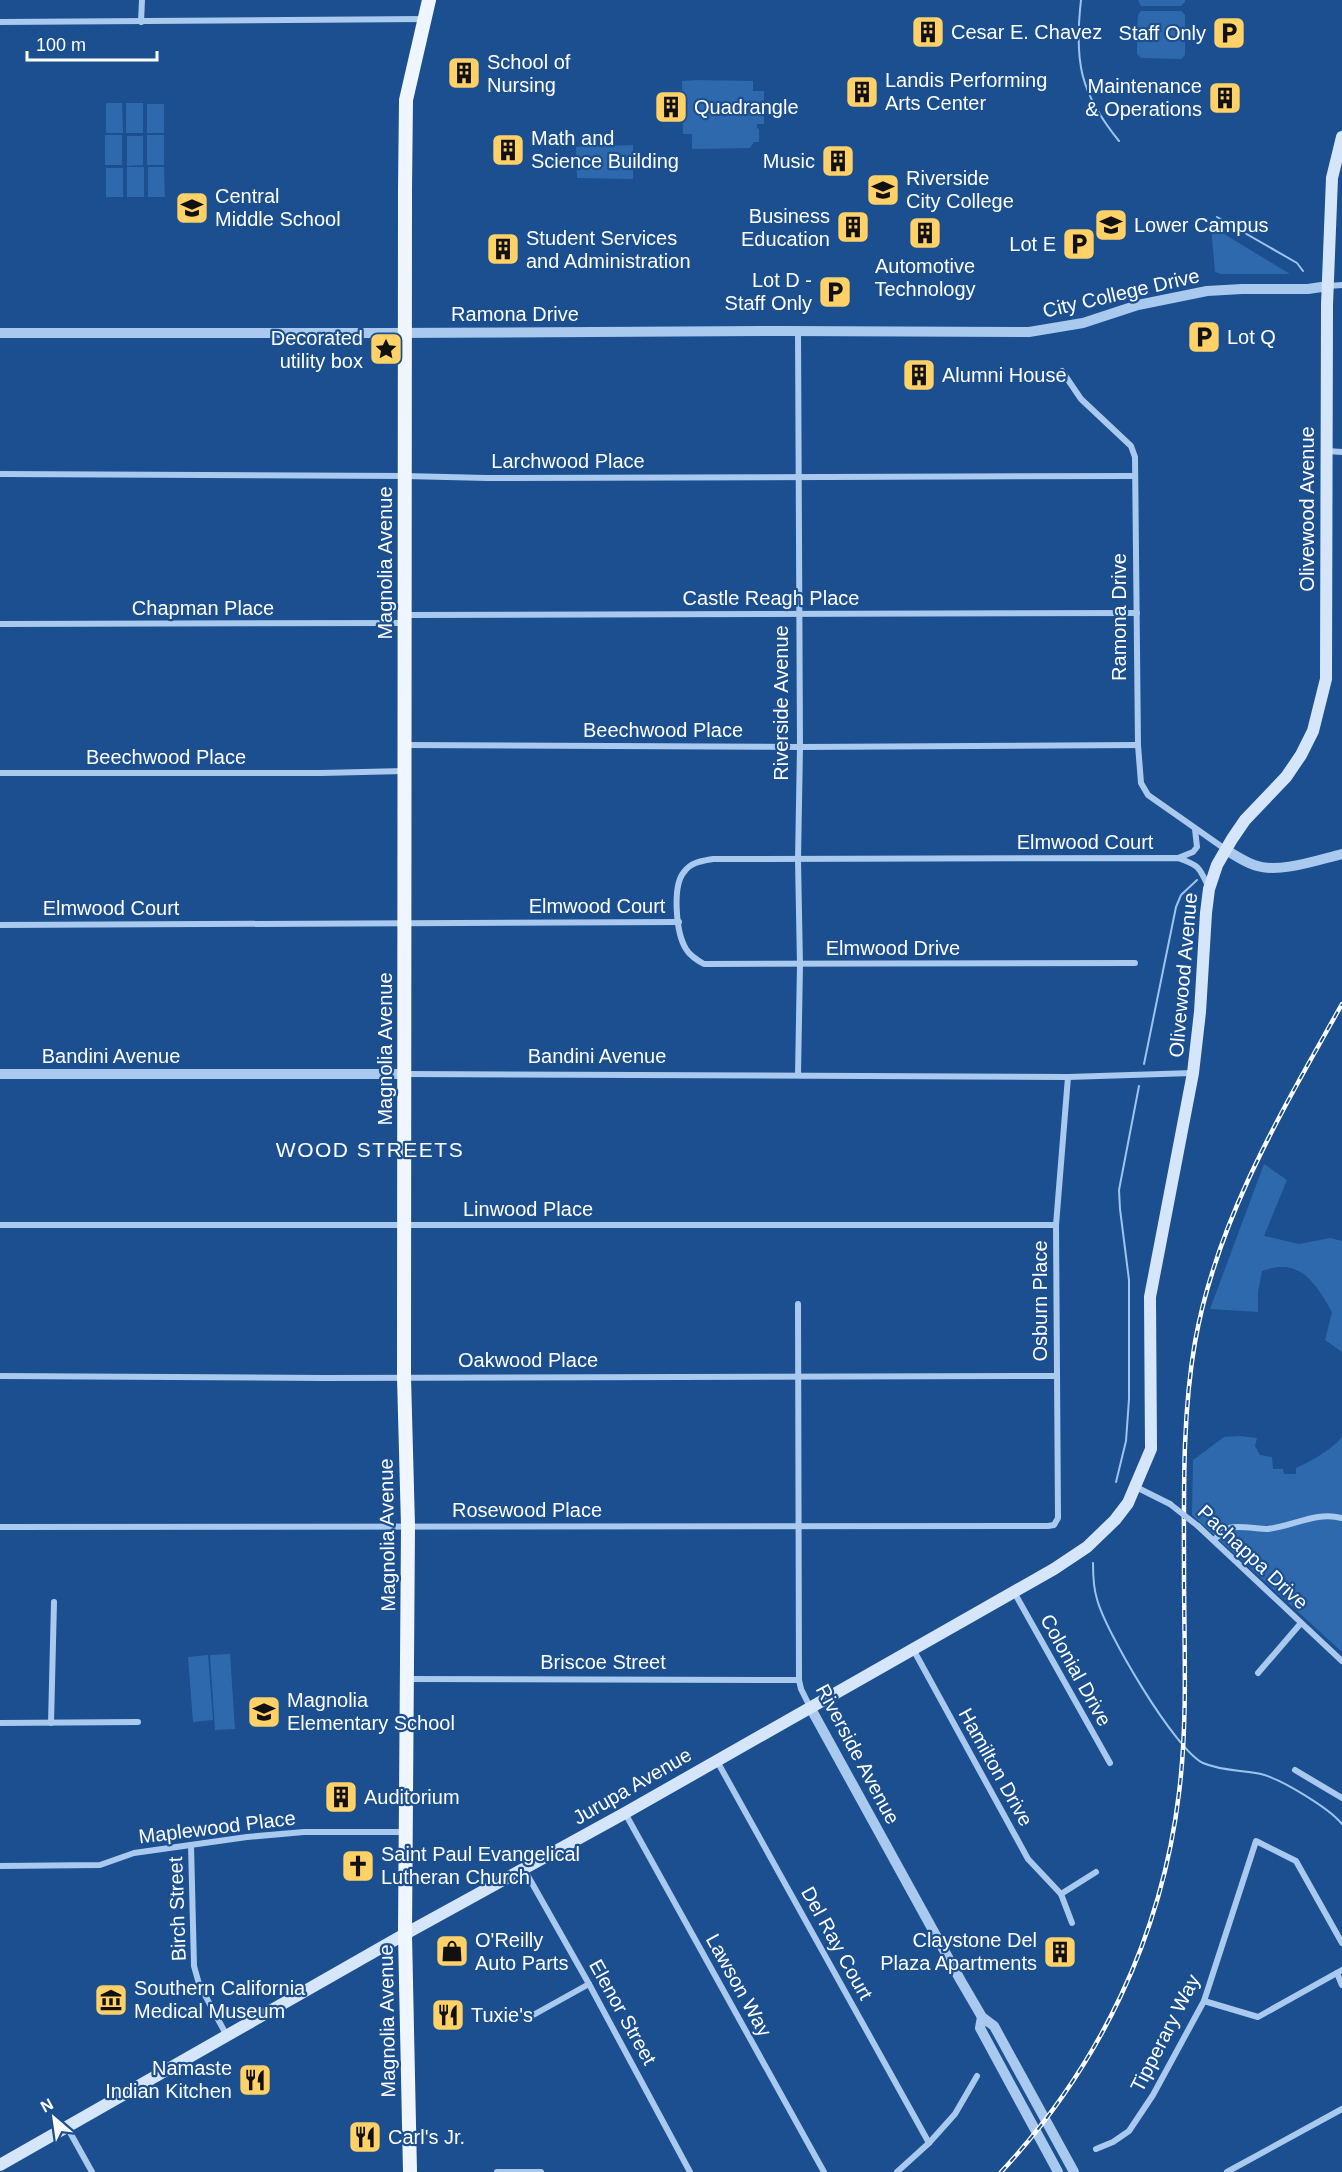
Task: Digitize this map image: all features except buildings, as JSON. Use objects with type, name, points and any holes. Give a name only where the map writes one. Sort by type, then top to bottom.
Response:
[{"type":"main road","name":"Magnolia Avenue","points":[[410,2172],[404,1832],[408,1526],[404,1377],[406,100],[429,0]]},
{"type":"main road","name":"Olivewood Avenue","points":[[1136,1486],[1151,1449],[1150,1297],[1194,1073],[1209,889],[1225,849],[1245,820],[1286,777],[1313,731],[1326,679],[1328,286],[1332,178],[1342,136]]},
{"type":"main road","name":"Jurupa Avenue","points":[[0,2165],[405,1934],[625,1814],[1013,1592],[1087,1547],[1115,1520],[1128,1503],[1136,1486]]},
{"type":"street","points":[[141,22],[142,0]]},
{"type":"street","points":[[0,22],[424,19]]},
{"type":"street","points":[[1328,286],[1342,285]]},
{"type":"street","name":"City College Drive","points":[[1029,332],[1083,323],[1138,305],[1207,291],[1308,289],[1328,286]]},
{"type":"street","name":"Riverside Avenue","points":[[798,331],[800,747],[798,1074]]},
{"type":"street","name":"Ramona Drive","points":[[0,333],[1029,332]]},
{"type":"street","name":"Ramona Drive","points":[[1062,371],[1081,399],[1131,446],[1135,457],[1138,745],[1141,783],[1148,795],[1225,849]]},
{"type":"street","points":[[1326,451],[1342,452]]},
{"type":"street","name":"Larchwood Place","points":[[0,474],[487,478],[1136,476]]},
{"type":"street","name":"Castle Reagh Place","points":[[405,619],[1137,613]]},
{"type":"street","name":"Chapman Place","points":[[0,624],[405,619]]},
{"type":"street","name":"Beechwood Place","points":[[405,745],[800,747],[1138,745]]},
{"type":"street","name":"Beechwood Place","points":[[0,773],[405,771]]},
{"type":"street","points":[[1178,858],[1193,852],[1197,847],[1194,828]]},
{"type":"street","points":[[1225,849],[1256,866],[1272,868],[1308,863],[1342,854]]},
{"type":"street","points":[[1178,858],[1194,863],[1200,869],[1209,889]]},
{"type":"street","name":"Elmwood Court","points":[[0,925],[679,922],[676,887],[683,872],[693,863],[713,859],[1178,858]]},
{"type":"street","name":"Elmwood Drive","points":[[679,922],[686,949],[704,964],[1135,963]]},
{"type":"street","name":"Bandini Avenue","points":[[0,1074],[798,1074],[1068,1077],[1194,1073]]},
{"type":"street","name":"Osburn Place","points":[[1054,1525],[1058,1518],[1056,1225],[1068,1077]]},
{"type":"street","name":"Linwood Place","points":[[0,1225],[1056,1225]]},
{"type":"street","name":"Riverside Avenue","points":[[798,1304],[799,1680],[801,1689],[982,2017],[994,2026],[1074,2172]]},
{"type":"street","name":"Oakwood Place","points":[[0,1376],[1056,1376]]},
{"type":"street","name":"Pachappa Drive","points":[[1136,1486],[1170,1504],[1198,1526],[1342,1661]]},
{"type":"street","points":[[1214,1540],[1230,1528],[1266,1529],[1289,1526],[1311,1517],[1332,1515],[1342,1518]]},
{"type":"street","name":"Rosewood Place","points":[[0,1527],[1054,1525]]},
{"type":"street","name":"Colonial Drive","points":[[1013,1592],[1110,1763]]},
{"type":"street","points":[[51,1723],[54,1602]]},
{"type":"street","points":[[1257,1673],[1301,1623]]},
{"type":"street","name":"Hamilton Drive","points":[[913,1648],[1028,1859],[1061,1894],[1072,1923]]},
{"type":"street","name":"Briscoe Street","points":[[407,1679],[799,1680]]},
{"type":"street","points":[[0,1723],[138,1722]]},
{"type":"street","name":"Del Ray Court","points":[[717,1760],[929,2143]]},
{"type":"street","points":[[1295,1770],[1342,1798]]},
{"type":"street","name":"Lawson Way","points":[[625,1814],[824,2172]]},
{"type":"street","name":"Maplewood Place","points":[[0,1866],[100,1865],[134,1853],[247,1837],[304,1832],[404,1832]]},
{"type":"street","name":"Tipperary Way","points":[[1096,2149],[1113,2142],[1129,2131],[1153,2094],[1204,2001],[1256,1842],[1296,1862],[1342,1943]]},
{"type":"street","name":"Birch Street","points":[[191,1845],[194,1966],[199,1984],[227,2036]]},
{"type":"street","name":"Elenor Street","points":[[524,1869],[690,2172]]},
{"type":"street","points":[[1061,1894],[1095,1872]]},
{"type":"street","points":[[1204,2001],[1258,2017],[1339,1971],[1342,1984]]},
{"type":"street","points":[[526,2019],[589,1984]]},
{"type":"street","name":"Riverside Avenue","points":[[982,2017],[980,2028],[1058,2172]]},
{"type":"street","points":[[897,2172],[929,2143],[955,2114],[977,2076]]},
{"type":"street","points":[[1227,2172],[1342,2109]]},
{"type":"street","points":[[67,2126],[92,2172]]},
{"type":"street","points":[[497,2172],[541,2172]]},
{"type":"shaded area","points":[[1138,0],[1185,0],[1185,2],[1181,6],[1141,6]]},
{"type":"shaded area","points":[[1141,11],[1181,11],[1185,15],[1185,31],[1181,35],[1185,39],[1185,55],[1181,59],[1141,58],[1137,54],[1137,38],[1141,35],[1137,31],[1138,15]]},
{"type":"shaded area","points":[[682,81],[753,81],[753,91],[764,91],[764,124],[757,124],[759,142],[754,142],[750,148],[692,149],[692,134],[683,134]]},
{"type":"shaded area","points":[[106,103],[122,103],[123,133],[106,133]]},
{"type":"shaded area","points":[[126,103],[143,103],[143,133],[126,133]]},
{"type":"shaded area","points":[[147,104],[164,104],[164,133],[147,133]]},
{"type":"shaded area","points":[[105,135],[122,135],[122,165],[105,165]]},
{"type":"shaded area","points":[[147,135],[164,135],[164,165],[147,165]]},
{"type":"shaded area","points":[[127,136],[143,136],[143,165],[127,166]]},
{"type":"shaded area","points":[[633,145],[633,179],[577,178],[576,147]]},
{"type":"shaded area","points":[[127,167],[144,167],[144,197],[127,197]]},
{"type":"shaded area","points":[[148,167],[164,167],[165,197],[148,197]]},
{"type":"shaded area","points":[[106,168],[123,168],[123,197],[106,197]]},
{"type":"shaded area","points":[[1211,226],[1290,274],[1221,274],[1215,272]]},
{"type":"shaded area","points":[[1264,1164],[1287,1180],[1264,1236],[1299,1244],[1330,1238],[1342,1241],[1342,1352],[1325,1340],[1332,1312],[1323,1297],[1306,1276],[1290,1268],[1276,1267],[1262,1271],[1258,1292],[1258,1312],[1210,1309]]},
{"type":"shaded area","points":[[1342,1436],[1342,1652],[1192,1515],[1193,1460],[1224,1437],[1257,1438],[1255,1446],[1260,1455],[1272,1457],[1273,1469],[1283,1469],[1284,1474],[1296,1474],[1296,1468],[1329,1449]]},
{"type":"shaded area","points":[[230,1654],[235,1729],[215,1730],[210,1655]]},
{"type":"shaded area","points":[[208,1655],[213,1720],[193,1722],[188,1657]]},
{"type":"waterway","points":[[1081,0],[1078,41],[1083,76],[1096,107],[1119,141]]},
{"type":"waterway","points":[[1217,217],[1297,263],[1303,271]]},
{"type":"waterway","points":[[1144,1064],[1176,907],[1181,895],[1197,880]]},
{"type":"waterway","points":[[1116,1482],[1126,1441],[1129,1399],[1129,1280],[1119,1190],[1139,1086]]},
{"type":"waterway","points":[[1093,1563],[1096,1594],[1113,1636],[1159,1714],[1191,1754],[1210,1766],[1270,1777],[1316,1802],[1342,1824]]},
{"type":"railway","points":[[1001,2172],[1068,2089],[1096,2044],[1141,1948],[1158,1898],[1179,1793],[1184,1738],[1185,1457],[1188,1399],[1195,1342],[1205,1297],[1235,1209],[1275,1126],[1342,1004]]},
{"type":"place","name":"Cesar E. Chavez","points":[[928,32]]},
{"type":"place","name":"Staff Only","points":[[1229,33]]},
{"type":"place","name":"School of Nursing","points":[[464,73]]},
{"type":"place","name":"Landis Performing Arts Center","points":[[862,92]]},
{"type":"place","name":"Maintenance & Operations","points":[[1225,98]]},
{"type":"place","name":"Quadrangle","points":[[671,107]]},
{"type":"place","name":"Math and Science Building","points":[[508,150]]},
{"type":"place","name":"Music","points":[[838,161]]},
{"type":"place","name":"Riverside City College","points":[[883,190]]},
{"type":"place","name":"Central Middle School","points":[[192,208]]},
{"type":"place","name":"Lower Campus","points":[[1111,225]]},
{"type":"place","name":"Business Education","points":[[853,227]]},
{"type":"place","name":"Automotive Technology","points":[[925,233]]},
{"type":"place","name":"Lot E","points":[[1079,244]]},
{"type":"place","name":"Student Services and Administration","points":[[503,249]]},
{"type":"place","name":"Lot D - Staff Only","points":[[835,292]]},
{"type":"place","name":"Lot Q","points":[[1204,337]]},
{"type":"place","name":"Decorated utility box","points":[[386,349]]},
{"type":"place","name":"Alumni House","points":[[919,375]]},
{"type":"place","name":"Magnolia Elementary School","points":[[264,1712]]},
{"type":"place","name":"Auditorium","points":[[341,1797]]},
{"type":"place","name":"Saint Paul Evangelical Lutheran Church","points":[[358,1866]]},
{"type":"place","name":"O'Reilly Auto Parts","points":[[452,1951]]},
{"type":"place","name":"Claystone Del Plaza Apartments","points":[[1060,1952]]},
{"type":"place","name":"Southern California Medical Museum","points":[[111,2000]]},
{"type":"place","name":"Tuxie's","points":[[448,2015]]},
{"type":"place","name":"Namaste Indian Kitchen","points":[[255,2080]]},
{"type":"place","name":"Carl's Jr.","points":[[365,2137]]},
{"type":"district","name":"WOOD STREETS","points":[[370,1150]]}]
